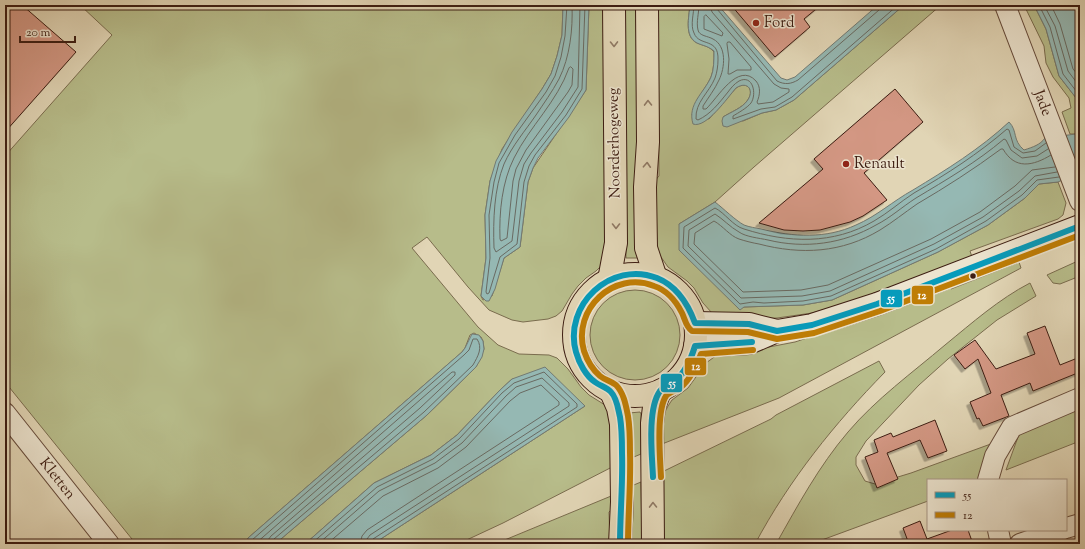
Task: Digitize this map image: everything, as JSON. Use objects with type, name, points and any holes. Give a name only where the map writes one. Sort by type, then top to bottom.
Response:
[{"type":"main road","name":"Noorderhogeweg","points":[[609,280],[616,243],[614,5]]},
{"type":"main road","name":"Noorderhogeweg","points":[[647,5],[648,142],[645,187],[646,248],[656,278]]},
{"type":"main road","points":[[695,346],[750,343],[777,331],[812,325],[877,304],[1080,226]]},
{"type":"main road","points":[[635,274],[656,278],[670,285],[681,295],[690,308],[695,323],[696,335],[695,346],[688,364],[677,380],[660,391],[644,396],[627,396],[611,392],[595,382],[583,368],[575,351],[573,338],[575,322],[581,306],[593,290],[609,280],[624,275],[635,274]]},
{"type":"main road","points":[[695,323],[749,324],[777,331]]},
{"type":"main road","points":[[653,544],[652,423],[654,407],[660,391]]},
{"type":"main road","points":[[611,392],[618,408],[621,424],[622,502],[620,544]]},
{"type":"street","name":"Jade","points":[[1005,5],[1078,196]]},
{"type":"street","points":[[988,479],[995,456],[1012,427],[1080,398]]},
{"type":"street","name":"Kletten","points":[[5,413],[110,544]]},
{"type":"street","points":[[1067,528],[1080,524]]},
{"type":"street","points":[[998,531],[1001,544]]},
{"type":"street","points":[[1020,544],[1059,531]]},
{"type":"green space","points":[[80,5],[563,5],[562,35],[551,74],[502,149],[490,181],[485,215],[486,258],[481,296],[483,300],[492,296],[504,258],[520,247],[528,182],[533,168],[586,90],[589,5],[604,5],[606,251],[601,266],[578,286],[562,311],[556,316],[548,319],[523,322],[512,320],[489,310],[427,237],[412,248],[478,327],[498,345],[519,354],[549,355],[557,358],[589,395],[605,405],[610,413],[616,465],[503,523],[458,544],[373,544],[585,406],[512,379],[457,435],[431,455],[374,483],[305,544],[275,544],[427,415],[476,367],[484,349],[481,337],[474,333],[470,335],[462,352],[248,538],[246,544],[136,544],[5,382],[5,156],[112,35]]},
{"type":"green space","points":[[624,5],[637,5],[639,258],[626,258]]},
{"type":"green space","points":[[658,5],[690,5],[688,26],[690,36],[697,43],[708,47],[714,52],[712,74],[695,104],[692,115],[709,119],[736,88],[744,85],[750,90],[747,101],[739,108],[723,117],[743,121],[762,113],[776,110],[794,100],[904,5],[941,5],[715,202],[679,224],[743,307],[803,305],[832,300],[938,252],[988,225],[1025,198],[1039,184],[1058,182],[1066,203],[1063,215],[1058,219],[970,251],[972,257],[850,302],[812,313],[777,318],[745,319],[712,313],[703,303],[694,288],[668,267],[656,250],[652,184],[659,176]]},
{"type":"green space","points":[[1024,5],[1034,5],[1046,29],[1059,76],[1080,103],[1080,130],[1076,134],[1070,134],[1062,112],[1071,108],[1069,98],[1053,77],[1046,63],[1044,46]]},
{"type":"green space","points":[[1080,260],[1080,276],[1060,284],[1053,283],[1047,275]]},
{"type":"green space","points":[[1019,262],[1021,268],[779,398],[662,444],[662,423],[668,406],[672,400],[688,388],[706,363],[717,355],[795,342],[837,328],[948,284],[951,289]]},
{"type":"green space","points":[[1030,283],[1036,296],[997,320],[948,359],[919,385],[866,441],[856,457],[856,465],[865,481],[875,484],[911,473],[999,441],[979,479],[927,479],[927,501],[811,544],[776,544],[818,472],[837,445],[870,408],[976,320],[1007,296]]},
{"type":"green space","points":[[626,290],[644,290],[660,297],[673,310],[680,326],[680,344],[673,360],[660,373],[644,380],[626,380],[610,373],[597,360],[590,344],[590,326],[597,310],[610,297]]},
{"type":"green space","points":[[879,361],[885,372],[848,411],[814,453],[768,520],[755,544],[663,544],[662,472],[771,419]]},
{"type":"green space","points":[[1080,407],[1080,441],[1006,470],[1018,437],[1024,430]]},
{"type":"green space","points":[[640,412],[641,454],[629,459],[629,413]]},
{"type":"green space","points":[[641,482],[642,544],[630,544],[629,487]]},
{"type":"green space","points":[[616,494],[616,505],[609,512],[610,544],[495,544]]},
{"type":"water","points":[[563,5],[589,5],[586,90],[569,117],[538,158],[533,168],[528,182],[520,247],[504,258],[495,289],[489,301],[486,301],[481,296],[486,258],[485,215],[490,181],[496,161],[512,132],[551,74],[562,35]]},
{"type":"water","points":[[690,5],[718,5],[781,78],[787,80],[795,77],[878,5],[904,5],[794,100],[776,110],[762,113],[727,127],[723,126],[723,117],[745,103],[749,97],[750,90],[744,85],[736,88],[710,117],[704,122],[693,124],[692,110],[712,74],[714,51],[697,43],[690,36],[688,20]]},
{"type":"water","points":[[1034,5],[1080,5],[1080,103],[1059,76],[1046,29]]},
{"type":"water","points":[[1009,122],[1012,125],[1018,143],[1024,150],[1039,144],[1045,138],[1076,134],[1080,130],[1080,172],[1058,182],[1039,184],[1025,198],[988,225],[938,252],[832,300],[803,305],[744,307],[740,310],[679,250],[679,224],[715,202],[744,225],[773,232],[797,235],[821,235],[845,230],[871,217],[950,167],[975,150]]},
{"type":"water","points":[[472,334],[479,335],[483,341],[484,349],[482,357],[476,367],[427,415],[275,544],[246,544],[248,538],[462,352]]},
{"type":"water","points":[[545,367],[585,406],[373,544],[305,544],[374,483],[431,455],[457,435],[512,379]]},
{"type":"building","points":[[5,5],[22,5],[76,52],[5,132]]},
{"type":"building","points":[[731,5],[821,5],[804,19],[810,27],[775,57]]},
{"type":"building","name":"Renault","points":[[895,89],[923,122],[864,173],[887,200],[863,216],[850,222],[820,230],[784,230],[759,223],[823,169],[814,159]]},
{"type":"building","points":[[1045,326],[1060,365],[1080,357],[1080,372],[1033,391],[1030,383],[1001,395],[1009,416],[983,426],[979,418],[977,419],[970,402],[991,393],[978,359],[965,369],[954,355],[975,340],[996,369],[1035,354],[1027,333]]},
{"type":"building","points":[[935,420],[947,451],[928,458],[920,440],[887,453],[898,479],[877,488],[865,457],[878,452],[874,440],[891,433],[893,437]]},
{"type":"building","points":[[920,521],[927,539],[949,531],[968,531],[973,544],[909,544],[903,528]]},
{"type":"transit line","name":"55","points":[[620,544],[622,430],[618,407],[615,397],[611,392],[592,379],[583,369],[576,352],[574,335],[577,318],[584,303],[594,291],[608,281],[623,275],[640,274],[657,278],[664,281],[681,296],[695,323],[749,324],[777,331],[812,325],[877,304],[1080,226]]},
{"type":"transit line","name":"12","points":[[628,544],[630,476],[628,416],[623,396],[619,388],[600,376],[590,365],[584,351],[582,335],[584,321],[590,308],[611,288],[639,282],[658,288],[667,293],[674,300],[687,325],[692,331],[748,332],[777,339],[814,333],[880,311],[1080,235]]},
{"type":"transit line","name":"55","points":[[653,477],[651,445],[652,420],[653,409],[661,389],[675,381],[682,374],[690,360],[695,346],[752,342]]},
{"type":"transit line","name":"12","points":[[661,477],[660,423],[661,412],[666,396],[680,388],[687,381],[701,354],[753,350]]},
{"type":"place","name":"Ford","points":[[756,23]]},
{"type":"place","name":"Renault","points":[[846,164]]}]
